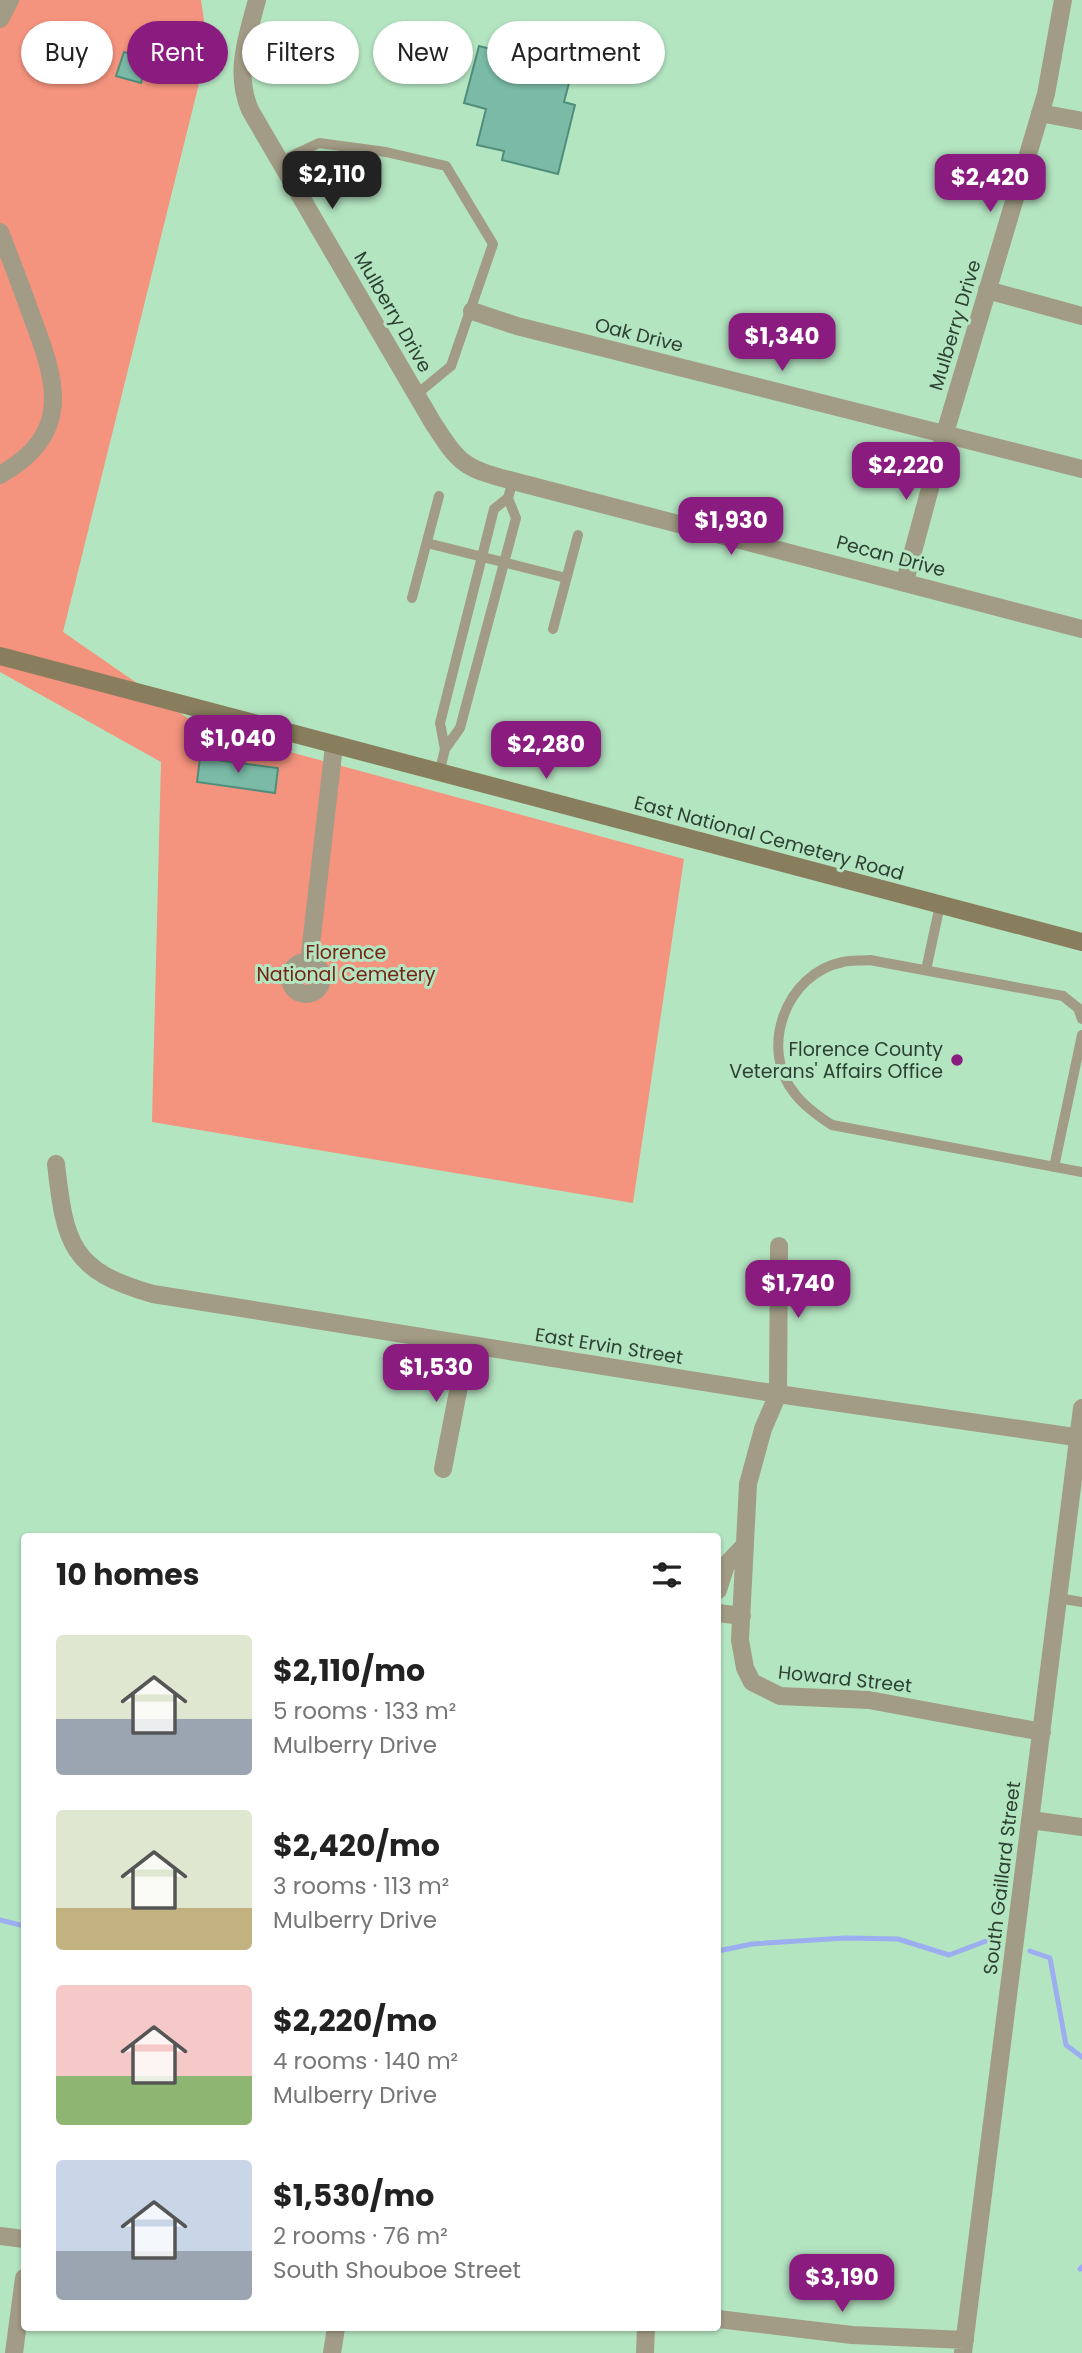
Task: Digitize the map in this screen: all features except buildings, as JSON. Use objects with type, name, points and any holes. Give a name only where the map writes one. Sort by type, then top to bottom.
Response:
[{"type":"street","points":[[0,19],[10,0]]},
{"type":"street","name":"Mulberry Drive","points":[[257,0],[241,67],[242,83],[250,110],[428,415]]},
{"type":"street","name":"Mulberry Drive","points":[[905,581],[945,433],[1051,75],[1063,0]]},
{"type":"street","points":[[1040,113],[1082,121]]},
{"type":"street","points":[[0,232],[51,367],[55,392],[51,419],[40,442],[19,464],[0,475]]},
{"type":"street","points":[[987,290],[1082,316]]},
{"type":"street","name":"Oak Drive","points":[[472,311],[517,326],[1082,469]]},
{"type":"street","name":"Pecan Drive","points":[[428,415],[461,463],[511,489],[905,581],[1082,629]]},
{"type":"street","name":"East National Cemetery Road","points":[[0,656],[1082,942]]},
{"type":"street","points":[[309,962],[334,746]]},
{"type":"street","name":"East Ervin Street","points":[[56,1164],[66,1227],[72,1245],[93,1270],[102,1276],[153,1294],[778,1394],[1080,1438]]},
{"type":"street","name":"Howard Street","points":[[779,1246],[778,1394],[763,1429],[748,1484],[740,1640],[745,1668],[752,1682],[763,1690],[780,1696],[869,1700],[1042,1732]]},
{"type":"street","points":[[443,1469],[467,1345]]},
{"type":"street","name":"South Gaillard Street","points":[[964,2346],[1082,1408]]},
{"type":"street","points":[[721,1581],[726,1565],[745,1545]]},
{"type":"street","points":[[721,1613],[742,1616]]},
{"type":"street","points":[[1031,1820],[1082,1827]]},
{"type":"street","points":[[0,2236],[21,2239]]},
{"type":"street","points":[[14,2353],[21,2300]]},
{"type":"street","points":[[721,2319],[964,2346]]},
{"type":"street","points":[[332,2353],[336,2331]]},
{"type":"street","points":[[645,2353],[646,2331]]},
{"type":"lane","points":[[281,161],[319,143],[386,152],[446,166],[493,244],[452,366],[416,394]]},
{"type":"lane","points":[[445,749],[440,723],[494,509],[511,489]]},
{"type":"lane","points":[[439,774],[445,749],[460,728],[505,562],[516,518],[511,489]]},
{"type":"lane","points":[[412,598],[439,496]]},
{"type":"lane","points":[[553,629],[578,535]]},
{"type":"lane","points":[[427,543],[566,578]]},
{"type":"lane","points":[[926,970],[940,905]]},
{"type":"lane","points":[[1082,1019],[1078,1008],[1063,996],[870,960],[841,962],[814,974],[784,1009],[778,1031],[778,1054],[793,1093],[811,1112],[832,1125],[1082,1172]]},
{"type":"lane","points":[[1054,1167],[1082,1035]]},
{"type":"lane","points":[[1058,1598],[1082,1602]]},
{"type":"green space","name":"Florence National Cemetery","points":[[0,0],[201,0],[204,21],[127,21],[127,84],[199,84],[63,632],[202,728],[684,859],[633,1203],[152,1122],[161,762],[0,672]]},
{"type":"waterway","points":[[0,1920],[21,1925]]},
{"type":"waterway","points":[[721,1950],[752,1944],[845,1938],[898,1939],[949,1955],[994,1938],[1000,1940]]},
{"type":"waterway","points":[[1030,1951],[1050,1958],[1066,2045],[1082,2057]]},
{"type":"place","name":"Florence County Veterans' Affairs Office","points":[[957,1060]]}]
